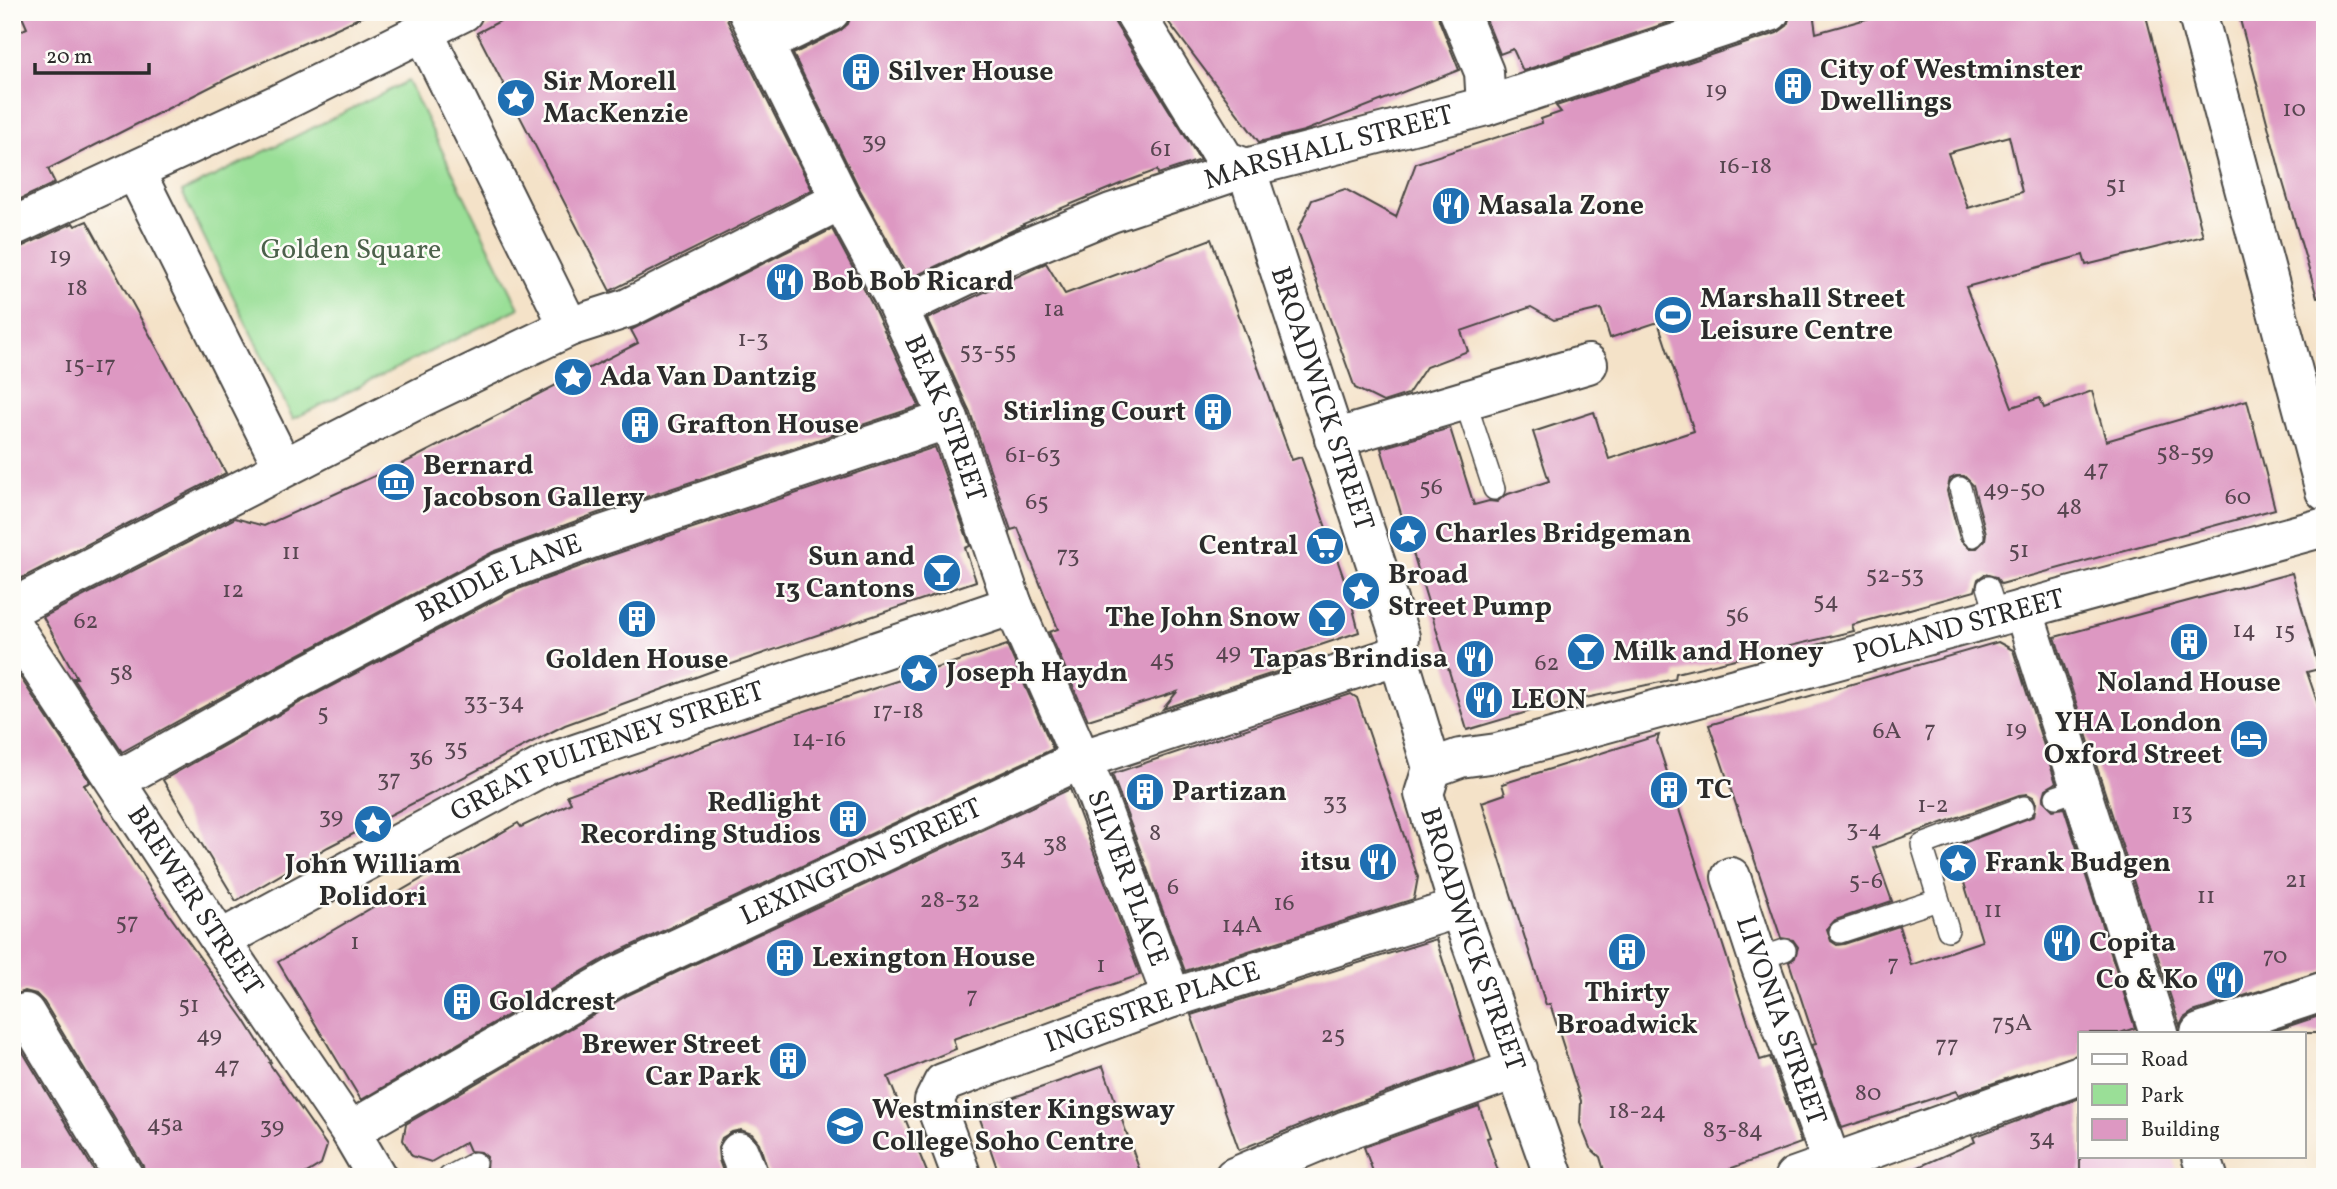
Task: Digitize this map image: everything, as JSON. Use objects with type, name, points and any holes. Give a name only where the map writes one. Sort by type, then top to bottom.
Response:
[{"type":"street","points":[[12,227],[135,171],[463,12]]},
{"type":"street","points":[[756,28],[830,12]]},
{"type":"street","points":[[1459,12],[1484,72],[1486,106]]},
{"type":"street","name":"MARSHALL STREET","points":[[899,308],[1044,240],[1111,213],[1246,168],[1486,106],[1770,12]]},
{"type":"street","points":[[2197,12],[2325,491]]},
{"type":"street","points":[[1140,23],[1225,160],[1246,168]]},
{"type":"street","name":"BEAK STREET","points":[[756,28],[841,200],[899,308],[948,419],[1013,605],[1080,760]]},
{"type":"street","points":[[424,33],[569,327]]},
{"type":"street","name":"BROADWICK STREET","points":[[1246,168],[1400,637],[1398,655],[1432,768],[1424,794],[1459,908],[1554,1177]]},
{"type":"street","points":[[135,171],[283,467]]},
{"type":"street","points":[[12,608],[422,397],[569,327],[628,308],[841,200]]},
{"type":"street","points":[[1334,439],[1588,364]]},
{"type":"street","name":"BRIDLE LANE","points":[[116,781],[291,683],[501,572],[602,535],[948,419]]},
{"type":"street","name":"POLAND STREET","points":[[1432,768],[1460,758],[1497,753],[2003,604],[2325,527]]},
{"type":"street","points":[[2003,604],[2068,793],[2159,1032]]},
{"type":"street","name":"GREAT PULTENEY STREET","points":[[220,940],[549,763],[1013,605]]},
{"type":"street","name":"BREWER STREET","points":[[12,625],[220,940],[358,1162]]},
{"type":"street","name":"LEXINGTON STREET","points":[[358,1162],[618,976],[1080,760],[1398,655]]},
{"type":"street","name":"SILVER PLACE","points":[[1080,760],[1093,786],[1172,998]]},
{"type":"street","name":"LIVONIA STREET","points":[[1731,877],[1771,954],[1832,1164]]},
{"type":"street","name":"INGESTRE PLACE","points":[[962,1177],[934,1101],[943,1083],[1172,998],[1459,908]]},
{"type":"street","points":[[2203,1032],[2325,991]]},
{"type":"street","points":[[25,1013],[124,1177]]},
{"type":"street","points":[[1234,1177],[1344,1131],[1517,1069]]},
{"type":"street","points":[[1794,1177],[2078,1076]]},
{"type":"street","points":[[2202,1158],[2208,1177]]},
{"type":"lane","points":[[1465,401],[1494,489]]},
{"type":"lane","points":[[1960,488],[1973,536]]},
{"type":"lane","points":[[1948,930],[1922,845],[2024,807]]},
{"type":"lane","points":[[1840,932],[1938,900]]},
{"type":"lane","points":[[449,1177],[475,1163]]},
{"type":"shaded area","points":[[2078,1106],[2078,1158],[2173,1158],[2179,1177],[1882,1177]]},
{"type":"green space","name":"Golden Square","points":[[408,81],[519,308],[293,419],[182,192]]},
{"type":"building","points":[[20,12],[372,12],[230,77],[48,169],[55,183],[12,203],[12,35],[27,28]]},
{"type":"building","points":[[517,12],[726,12],[728,22],[812,190],[610,291],[477,33]]},
{"type":"building","points":[[852,12],[1112,12],[1115,23],[1200,160],[1158,174],[1157,170],[1120,184],[1023,224],[909,279],[860,190],[793,54],[840,31],[848,24]]},
{"type":"building","points":[[1161,12],[1438,12],[1459,70],[1304,131],[1259,142]]},
{"type":"building","points":[[1483,12],[1700,12],[1523,71],[1513,49],[1500,54]]},
{"type":"building","points":[[1791,12],[1813,12],[1816,33],[1870,18],[1923,12],[2145,12],[2203,236],[2086,265],[2083,255],[1966,287],[2012,407],[2040,398],[2044,408],[2092,391],[2106,441],[2247,400],[2275,509],[2001,584],[1996,577],[1985,574],[1978,579],[1975,591],[1852,625],[1854,631],[1676,673],[1675,679],[1544,707],[1467,730],[1381,448],[1450,428],[1474,505],[1497,502],[1505,495],[1549,481],[1533,432],[1594,412],[1609,459],[1694,431],[1658,322],[1610,338],[1601,309],[1554,320],[1531,307],[1461,331],[1468,351],[1426,367],[1408,394],[1383,402],[1355,388],[1298,231],[1312,200],[1345,189],[1396,217],[1416,163],[1542,123],[1541,119],[1561,112],[1556,106],[1777,33],[1787,26]],"holes":[[[2009,136],[2022,192],[1968,208],[1948,153]],[[1964,476],[1973,485],[1986,533],[1985,540],[1977,548],[1969,548],[1960,539],[1947,491],[1950,479]]]},
{"type":"building","points":[[2238,12],[2325,12],[2325,296],[2317,297],[2282,179]]},
{"type":"building","points":[[87,221],[226,473],[20,579],[12,567],[12,248],[21,247],[73,223],[75,226]]},
{"type":"building","points":[[832,229],[873,306],[919,406],[595,514],[493,552],[122,752],[73,678],[77,678],[43,617],[235,518],[264,526],[410,460],[638,343],[631,330]]},
{"type":"building","points":[[1211,239],[1292,460],[1301,457],[1349,593],[1359,632],[1291,655],[1304,663],[1163,709],[1177,692],[1088,720],[1049,632],[1058,629],[1018,528],[1011,530],[970,412],[927,319],[1046,263],[1065,294]]},
{"type":"building","points":[[935,447],[970,546],[965,548],[976,581],[726,666],[565,725],[328,847],[236,901],[163,780],[301,702],[510,592],[609,556]]},
{"type":"building","points":[[2292,573],[2319,669],[2307,672],[2325,725],[2325,970],[2193,1012],[2184,1018],[2180,1026],[2055,637]]},
{"type":"building","points":[[1998,642],[2013,650],[2056,783],[2046,789],[2043,800],[2053,810],[2064,808],[2135,1028],[2123,1032],[2078,1032],[2078,1055],[1958,1095],[1956,1091],[1842,1128],[1812,1045],[1816,1044],[1789,962],[1795,958],[1798,947],[1793,940],[1781,938],[1709,725]],"holes":[[[2027,794],[2033,797],[2036,803],[2034,816],[1953,847],[1982,941],[1911,965],[1899,926],[1844,944],[1837,945],[1831,941],[1827,929],[1835,920],[1892,901],[1873,848],[2019,795]]]},
{"type":"building","points":[[1007,645],[1053,749],[609,956],[361,1100],[278,962],[518,823],[521,827],[571,803],[567,795],[765,724]]},
{"type":"building","points":[[12,674],[18,674],[90,782],[84,785],[150,888],[244,1019],[271,1062],[269,1063],[327,1146],[321,1164],[300,1177],[146,1177],[143,1166],[44,1002],[36,994],[25,991],[12,996]]},
{"type":"building","points":[[1351,694],[1357,698],[1418,877],[1414,899],[1185,971],[1112,774]]},
{"type":"building","name":"Thirty Broadwick","points":[[1659,735],[1657,741],[1760,1060],[1770,1057],[1801,1143],[1707,1177],[1606,1177],[1600,1157],[1590,1148],[1580,1123],[1581,1101],[1550,1004],[1546,1005],[1482,802],[1505,794],[1502,784]]},
{"type":"building","points":[[1070,789],[1140,975],[953,1039],[956,1049],[888,1077],[929,1177],[770,1177],[759,1143],[752,1134],[741,1130],[722,1138],[718,1148],[725,1177],[481,1177],[486,1169],[487,1157],[481,1152],[470,1151],[466,1142],[431,1162],[412,1156],[403,1140],[406,1124],[628,995]]},
{"type":"building","points":[[1436,939],[1475,1061],[1337,1110],[1239,1150],[1191,1015]]},
{"type":"building","points":[[2325,1014],[2325,1033],[2271,1032]]},
{"type":"building","points":[[12,1034],[98,1177],[12,1177]]},
{"type":"building","points":[[1103,1066],[1142,1177],[1000,1177],[977,1110]]},
{"type":"building","points":[[2078,1099],[2080,1177],[1896,1177],[1975,1142],[1973,1137]]},
{"type":"building","points":[[1479,1106],[1500,1177],[1375,1177],[1364,1147]]},
{"type":"place","name":"Silver House","points":[[861,72]]},
{"type":"place","name":"City of Westminster Dwellings","points":[[1793,86]]},
{"type":"place","name":"Sir Morell MacKenzie","points":[[516,98]]},
{"type":"place","name":"Masala Zone","points":[[1451,206]]},
{"type":"place","name":"Bob Bob Ricard","points":[[785,282]]},
{"type":"place","name":"Marshall Street Leisure Centre","points":[[1673,315]]},
{"type":"place","name":"Ada Van Dantzig","points":[[573,377]]},
{"type":"place","name":"Stirling Court","points":[[1213,412]]},
{"type":"place","name":"Grafton House","points":[[640,425]]},
{"type":"place","name":"Bernard Jacobson Gallery","points":[[396,482]]},
{"type":"place","name":"Charles Bridgeman","points":[[1408,534]]},
{"type":"place","name":"Central","points":[[1325,546]]},
{"type":"place","name":"Sun and 13 Cantons","points":[[942,573]]},
{"type":"place","name":"Broad Street Pump","points":[[1361,591]]},
{"type":"place","name":"The John Snow","points":[[1327,618]]},
{"type":"place","name":"Golden House","points":[[637,619]]},
{"type":"place","name":"Noland House","points":[[2189,642]]},
{"type":"place","name":"Milk and Honey","points":[[1586,652]]},
{"type":"place","name":"Tapas Brindisa","points":[[1475,659]]},
{"type":"place","name":"Joseph Haydn","points":[[919,673]]},
{"type":"place","name":"LEON","points":[[1484,700]]},
{"type":"place","name":"YHA London Oxford Street","points":[[2249,739]]},
{"type":"place","name":"TC","points":[[1669,790]]},
{"type":"place","name":"Partizan","points":[[1145,792]]},
{"type":"place","name":"Redlight Recording Studios","points":[[848,819]]},
{"type":"place","name":"John William Polidori","points":[[373,824]]},
{"type":"place","name":"itsu","points":[[1378,862]]},
{"type":"place","name":"Frank Budgen","points":[[1958,863]]},
{"type":"place","name":"Copita","points":[[2062,943]]},
{"type":"place","name":"Thirty Broadwick","points":[[1627,952]]},
{"type":"place","name":"Lexington House","points":[[785,958]]},
{"type":"place","name":"Co & Ko","points":[[2225,980]]},
{"type":"place","name":"Goldcrest","points":[[462,1002]]},
{"type":"place","name":"Brewer Street Car Park","points":[[788,1061]]},
{"type":"place","name":"Westminster Kingsway College Soho Centre","points":[[845,1126]]}]
